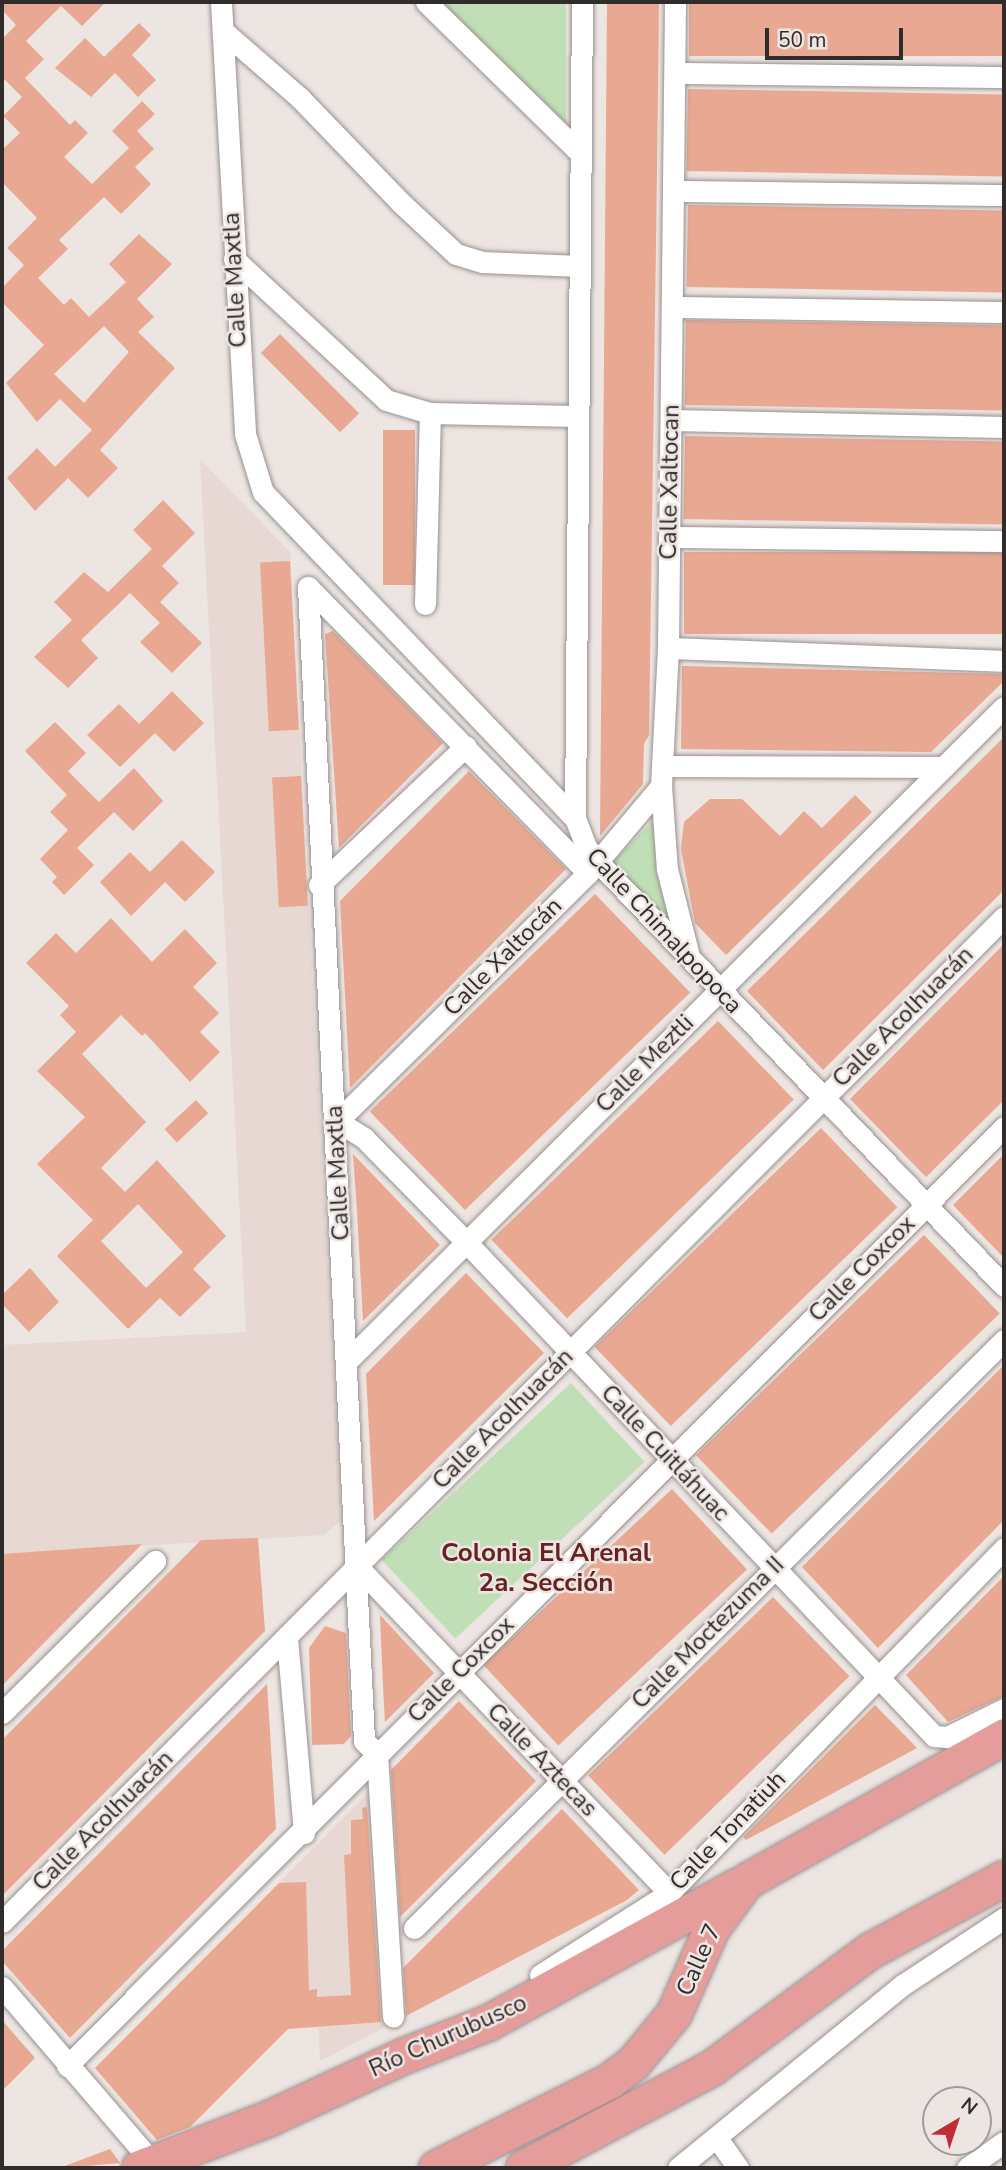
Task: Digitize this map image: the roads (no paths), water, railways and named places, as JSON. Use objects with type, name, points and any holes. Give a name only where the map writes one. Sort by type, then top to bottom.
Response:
[{"type":"main road","name":"Calle 7","points":[[436,2168],[609,2081],[633,2063],[674,2013],[711,1929],[746,1881],[1004,1736]]},
{"type":"main road","points":[[523,2168],[711,2068],[869,1951],[1004,1878]]},
{"type":"main road","name":"Río Churubusco","points":[[146,2166],[269,2118],[405,2055],[489,2022],[746,1881]]},
{"type":"street","name":"Calle Maxtla","points":[[221,2],[234,260],[250,458],[263,492],[306,538]]},
{"type":"street","points":[[426,2],[580,152]]},
{"type":"street","points":[[575,818],[576,416],[582,2]]},
{"type":"street","name":"Calle Xaltocan","points":[[675,2],[672,419],[663,776],[667,869],[690,957]]},
{"type":"street","points":[[223,31],[300,97],[400,202],[456,254],[482,262],[580,266]]},
{"type":"street","points":[[675,73],[1004,77]]},
{"type":"street","points":[[675,191],[1004,195]]},
{"type":"street","points":[[234,260],[372,390],[400,406],[430,413],[576,416]]},
{"type":"street","points":[[673,307],[1004,313]]},
{"type":"street","points":[[425,604],[430,413]]},
{"type":"street","points":[[672,419],[1004,427]]},
{"type":"street","points":[[668,537],[1004,541]]},
{"type":"street","name":"Calle Chimalpopoca","points":[[306,538],[575,818],[578,833],[593,867],[690,957],[718,990],[1004,1286]]},
{"type":"street","name":"Calle Maxtla","points":[[377,1754],[364,1741],[337,1121],[319,885],[308,587],[466,746]]},
{"type":"street","points":[[668,648],[1004,661]]},
{"type":"street","name":"Calle Meztli","points":[[346,1362],[468,1244],[718,990],[1004,707]]},
{"type":"street","points":[[319,885],[466,746],[593,867]]},
{"type":"street","points":[[663,776],[944,768]]},
{"type":"street","name":"Calle Xaltocán","points":[[337,1121],[593,867],[663,776]]},
{"type":"street","name":"Calle Acolhuacán","points":[[2,1922],[1004,916]]},
{"type":"street","name":"Calle Cuitláhuac","points":[[337,1121],[364,1138],[468,1244],[672,1462],[938,1738],[1004,1709]]},
{"type":"street","name":"Calle Coxcox","points":[[68,2066],[304,1833],[377,1754],[672,1462],[1004,1127]]},
{"type":"street","name":"Calle Moctezuma II","points":[[414,1928],[1004,1340]]},
{"type":"street","name":"Calle Tonatiuh","points":[[405,2055],[618,1928],[669,1893],[1004,1548]]},
{"type":"street","points":[[2,1713],[155,1561]]},
{"type":"street","name":"Calle Aztecas","points":[[356,1566],[669,1893]]},
{"type":"street","points":[[287,1638],[304,1833]]},
{"type":"street","points":[[377,1754],[393,2017]]},
{"type":"street","points":[[678,2168],[904,1984],[1004,1918]]},
{"type":"street","points":[[2,1987],[146,2166]]},
{"type":"street","points":[[717,2138],[738,2168]]},
{"type":"street","points":[[967,2168],[1004,2142]]},
{"type":"district","name":"Colonia El Arenal 2a. Sección","points":[[546,1568]]}]
